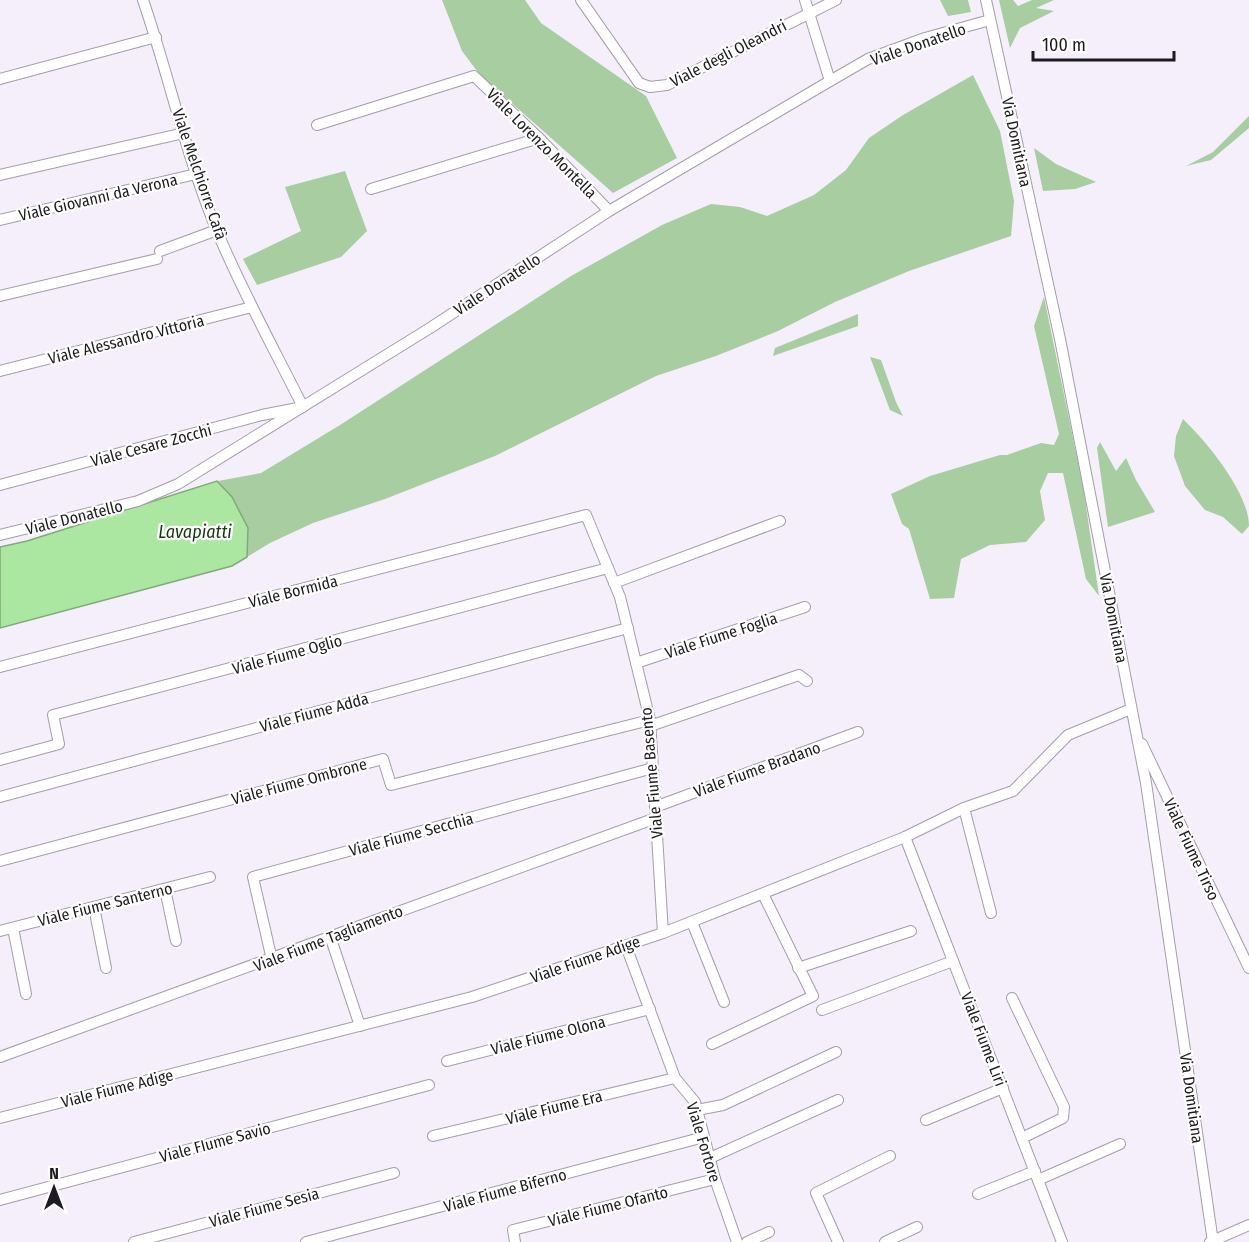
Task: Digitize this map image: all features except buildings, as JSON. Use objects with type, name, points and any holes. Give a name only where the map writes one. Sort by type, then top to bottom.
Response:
[{"type":"street","name":"Viale Melchiorre Cafà","points":[[143,0],[196,174],[217,230],[252,307],[303,407]]},
{"type":"street","name":"Viale degli Oleandri","points":[[581,0],[639,82],[650,87],[667,85],[836,0]]},
{"type":"street","points":[[806,0],[830,81]]},
{"type":"street","name":"Via Domitiana","points":[[986,0],[1060,339],[1146,783],[1212,1242]]},
{"type":"street","name":"Viale Donatello","points":[[0,535],[138,501],[178,484],[430,328],[609,212],[830,81],[878,56],[925,38],[990,20]]},
{"type":"street","points":[[0,79],[156,37]]},
{"type":"street","name":"Viale Lorenzo Montella","points":[[317,125],[474,76],[539,138],[609,212]]},
{"type":"street","points":[[0,175],[184,133]]},
{"type":"street","points":[[371,189],[539,138]]},
{"type":"street","name":"Viale Giovanni da Verona","points":[[0,220],[196,174]]},
{"type":"street","points":[[0,296],[159,255],[217,230]]},
{"type":"street","name":"Viale Alessandro Vittoria","points":[[0,371],[252,307]]},
{"type":"street","name":"Viale Cesare Zocchi","points":[[0,485],[262,415],[303,407]]},
{"type":"street","name":"Viale Fiume Basento","points":[[586,515],[620,597],[650,723],[663,933]]},
{"type":"street","name":"Viale Bormida","points":[[0,667],[586,515]]},
{"type":"street","points":[[614,583],[780,521]]},
{"type":"street","name":"Viale Fiume Oglio","points":[[0,760],[59,744],[53,715],[608,568]]},
{"type":"street","name":"Viale Fiume Foglia","points":[[636,663],[805,607]]},
{"type":"street","name":"Viale Fiume Adda","points":[[0,797],[628,628]]},
{"type":"street","points":[[650,723],[799,675],[807,681]]},
{"type":"street","name":"Viale Fiume Adige","points":[[0,1118],[472,997],[663,933],[905,837],[964,808],[1012,791],[1068,735],[1131,708]]},
{"type":"street","name":"Viale Fiume Ombrone","points":[[0,861],[383,759],[391,785],[650,723]]},
{"type":"street","name":"Viale Fiume Tirso","points":[[1135,730],[1249,968]]},
{"type":"street","name":"Viale Fiume Bradano","points":[[656,812],[858,732]]},
{"type":"street","name":"Viale Fiume Secchia","points":[[272,960],[253,877],[653,768]]},
{"type":"street","points":[[964,808],[991,913]]},
{"type":"street","name":"Viale Fiume Tagliamento","points":[[0,1057],[272,960],[656,812]]},
{"type":"street","name":"Viale Fiume Liri","points":[[905,837],[1062,1242]]},
{"type":"street","name":"Viale Fiume Santerno","points":[[0,932],[210,877]]},
{"type":"street","points":[[165,889],[176,941]]},
{"type":"street","points":[[712,1044],[813,996],[763,894]]},
{"type":"street","points":[[94,907],[106,968]]},
{"type":"street","points":[[692,922],[724,1002]]},
{"type":"street","points":[[13,928],[26,994]]},
{"type":"street","points":[[798,968],[911,931]]},
{"type":"street","points":[[330,936],[360,1026]]},
{"type":"street","name":"Viale Fortore","points":[[626,946],[675,1078],[695,1102],[715,1179],[737,1242]]},
{"type":"street","points":[[822,1010],[953,961]]},
{"type":"street","points":[[1012,998],[1064,1107],[1063,1118],[1022,1138]]},
{"type":"street","name":"Viale Fiume Olona","points":[[447,1061],[650,1009]]},
{"type":"street","points":[[697,1110],[723,1105],[836,1052]]},
{"type":"street","name":"Viale Fiume Era","points":[[433,1136],[675,1078]]},
{"type":"street","name":"Viale FIume Savio","points":[[0,1200],[429,1085]]},
{"type":"street","points":[[926,1120],[1003,1088]]},
{"type":"street","points":[[710,1158],[838,1100]]},
{"type":"street","name":"Viale Fiume Biferno","points":[[306,1242],[704,1137]]},
{"type":"street","points":[[978,1194],[1036,1176],[1120,1144]]},
{"type":"street","points":[[838,1242],[816,1193],[890,1156]]},
{"type":"street","name":"Viale Fiume Sesia","points":[[134,1242],[394,1173]]},
{"type":"street","name":"Viale Fiume Ofanto","points":[[515,1242],[513,1230],[715,1179]]},
{"type":"street","points":[[1212,1242],[1249,1225]]},
{"type":"street","points":[[885,1242],[917,1227]]},
{"type":"street","points":[[747,1242],[768,1232]]},
{"type":"shaded area","points":[[442,0],[525,0],[541,23],[646,96],[677,158],[613,193],[480,75],[462,51]]},
{"type":"shaded area","points":[[940,0],[968,0],[971,12],[948,16]]},
{"type":"shaded area","points":[[999,0],[1013,0],[1018,6],[1032,0],[1054,0],[1036,8],[1054,11],[1020,28],[1010,48]]},
{"type":"shaded area","points":[[973,75],[1000,131],[1014,201],[1011,236],[909,271],[835,302],[778,331],[716,356],[656,376],[495,456],[385,499],[313,523],[270,543],[247,557],[248,528],[232,497],[218,481],[261,473],[340,425],[571,276],[662,225],[711,204],[740,207],[767,216],[814,195],[846,170],[869,138],[903,115]]},
{"type":"shaded area","points":[[1249,116],[1249,128],[1211,160],[1186,166],[1213,152]]},
{"type":"shaded area","points":[[1034,148],[1056,164],[1096,182],[1075,189],[1043,191]]},
{"type":"shaded area","points":[[345,171],[367,231],[341,257],[257,285],[243,259],[301,231],[285,187]]},
{"type":"shaded area","points":[[1044,297],[1084,492],[1099,596],[1086,579],[1063,473],[1048,473],[1040,491],[1045,520],[1026,542],[990,545],[961,559],[954,598],[930,599],[909,529],[902,524],[891,494],[930,476],[1000,455],[1007,455],[1041,443],[1054,445],[1059,434],[1034,326]]},
{"type":"shaded area","points":[[858,314],[858,326],[773,356],[775,348]]},
{"type":"shaded area","points":[[870,357],[881,360],[903,416],[890,410]]},
{"type":"shaded area","points":[[1183,419],[1214,454],[1242,499],[1249,526],[1242,534],[1223,517],[1205,510],[1185,486],[1174,456],[1176,436]]},
{"type":"shaded area","points":[[1100,442],[1116,471],[1126,458],[1155,512],[1108,527],[1097,448]]},
{"type":"water","name":"Lavapiatti","points":[[217,481],[232,497],[248,528],[247,557],[232,566],[0,628],[0,547],[27,541]]}]
